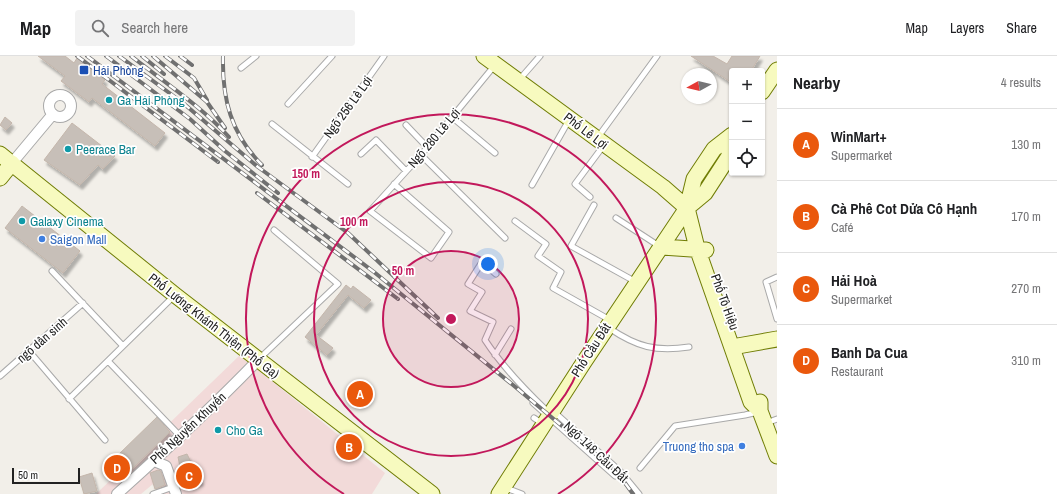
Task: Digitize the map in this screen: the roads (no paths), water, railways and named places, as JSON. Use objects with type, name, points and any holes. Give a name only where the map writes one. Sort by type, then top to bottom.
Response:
[{"type":"main road","name":"Phố Lê Lợi","points":[[491,59],[569,119],[663,187],[687,208]]},
{"type":"main road","points":[[687,208],[694,179],[714,149],[729,138]]},
{"type":"main road","points":[[687,208],[705,192],[729,156],[731,140]]},
{"type":"main road","name":"Phố Lương Khánh Thiện (Phố Ga)","points":[[0,154],[175,295],[432,494]]},
{"type":"main road","points":[[0,178],[12,164]]},
{"type":"main road","name":"Phố Tô Hiệu","points":[[702,249],[699,208],[705,192]]},
{"type":"main road","name":"Phố Tô Hiệu","points":[[687,208],[736,347],[768,418],[777,456]]},
{"type":"main road","name":"Phố Cầu Đất","points":[[501,490],[544,417],[662,247],[687,208]]},
{"type":"main road","points":[[662,247],[702,249]]},
{"type":"main road","points":[[736,347],[777,338]]},
{"type":"street","points":[[12,164],[53,114]]},
{"type":"street","name":"Phố Nguyễn Khuyến","points":[[117,494],[164,452],[179,435],[215,404],[258,360]]},
{"type":"street","points":[[164,452],[166,466],[175,490]]},
{"type":"street","points":[[154,461],[166,466]]},
{"type":"lane","points":[[241,68],[256,56]]},
{"type":"lane","points":[[288,104],[332,56]]},
{"type":"lane","name":"Ngõ 256 Lê Lợi","points":[[312,157],[384,56]]},
{"type":"lane","points":[[518,80],[540,56]]},
{"type":"lane","points":[[590,197],[574,184],[657,56]]},
{"type":"lane","name":"Ngõ 280 Lê Lợi","points":[[394,184],[449,232],[431,258],[370,211],[406,170],[421,155],[452,117],[491,59]]},
{"type":"lane","points":[[452,117],[495,152]]},
{"type":"lane","points":[[532,185],[569,119]]},
{"type":"lane","points":[[272,124],[348,184]]},
{"type":"lane","points":[[406,125],[427,147]]},
{"type":"lane","points":[[361,154],[376,140],[406,170]]},
{"type":"lane","points":[[421,155],[506,238]]},
{"type":"lane","points":[[594,205],[571,246],[637,282]]},
{"type":"lane","points":[[616,218],[662,247]]},
{"type":"lane","points":[[514,221],[546,244],[538,256],[561,272],[553,288],[609,324],[621,336],[644,347],[668,350],[689,347]]},
{"type":"lane","points":[[258,360],[338,284],[274,230]]},
{"type":"lane","points":[[496,274],[482,262],[468,284],[482,292],[470,311],[493,322],[485,340],[495,355],[546,410],[544,417]]},
{"type":"lane","points":[[52,271],[123,346]]},
{"type":"lane","points":[[777,277],[766,282],[777,319]]},
{"type":"lane","points":[[69,399],[175,295]]},
{"type":"lane","name":"ngõ dân sinh","points":[[0,376],[83,304]]},
{"type":"lane","points":[[495,355],[511,329]]},
{"type":"lane","points":[[29,351],[105,440]]},
{"type":"lane","points":[[108,361],[179,435]]},
{"type":"lane","points":[[533,403],[544,417],[615,476]]},
{"type":"lane","points":[[640,468],[675,426],[745,416],[768,418]]},
{"type":"lane","name":"Ngõ 148 Cầu Đất","points":[[544,417],[620,471],[638,494]]},
{"type":"lane","points":[[152,494],[175,490]]},
{"type":"lane","points":[[501,490],[522,494]]},
{"type":"railway","points":[[77,56],[218,162]]},
{"type":"railway","points":[[87,56],[374,272],[617,472],[633,494]]},
{"type":"railway","points":[[106,56],[190,119],[225,151],[278,193]]},
{"type":"railway","points":[[119,56],[183,103],[258,167],[348,233],[438,318]]},
{"type":"railway","points":[[131,56],[207,115],[229,137]]},
{"type":"railway","points":[[142,56],[164,74]]},
{"type":"railway","points":[[153,56],[207,102],[225,128]]},
{"type":"railway","points":[[165,56],[194,78],[207,100]]},
{"type":"railway","points":[[180,56],[192,65]]},
{"type":"railway","points":[[223,56],[224,87],[230,115],[243,141],[262,165]]},
{"type":"railway","points":[[257,193],[398,299]]},
{"type":"place","name":"Hải Phòng","points":[[84,70]]},
{"type":"place","name":"Ga Hải Phòng","points":[[109,100]]},
{"type":"place","name":"Peerace Bar","points":[[68,149]]},
{"type":"place","name":"Galaxy Cinema","points":[[22,221]]},
{"type":"place","name":"Saigon Mall","points":[[42,239]]},
{"type":"place","name":"WinMart+","points":[[360,394]]},
{"type":"place","name":"Cho Ga","points":[[218,430]]},
{"type":"place","name":"Truong tho spa","points":[[742,446]]},
{"type":"place","name":"Cà Phê Cot Dửa Cô Hạnh","points":[[349,447]]},
{"type":"place","name":"Banh Da Cua","points":[[117,468]]},
{"type":"place","name":"Hải Hoà","points":[[189,476]]}]
